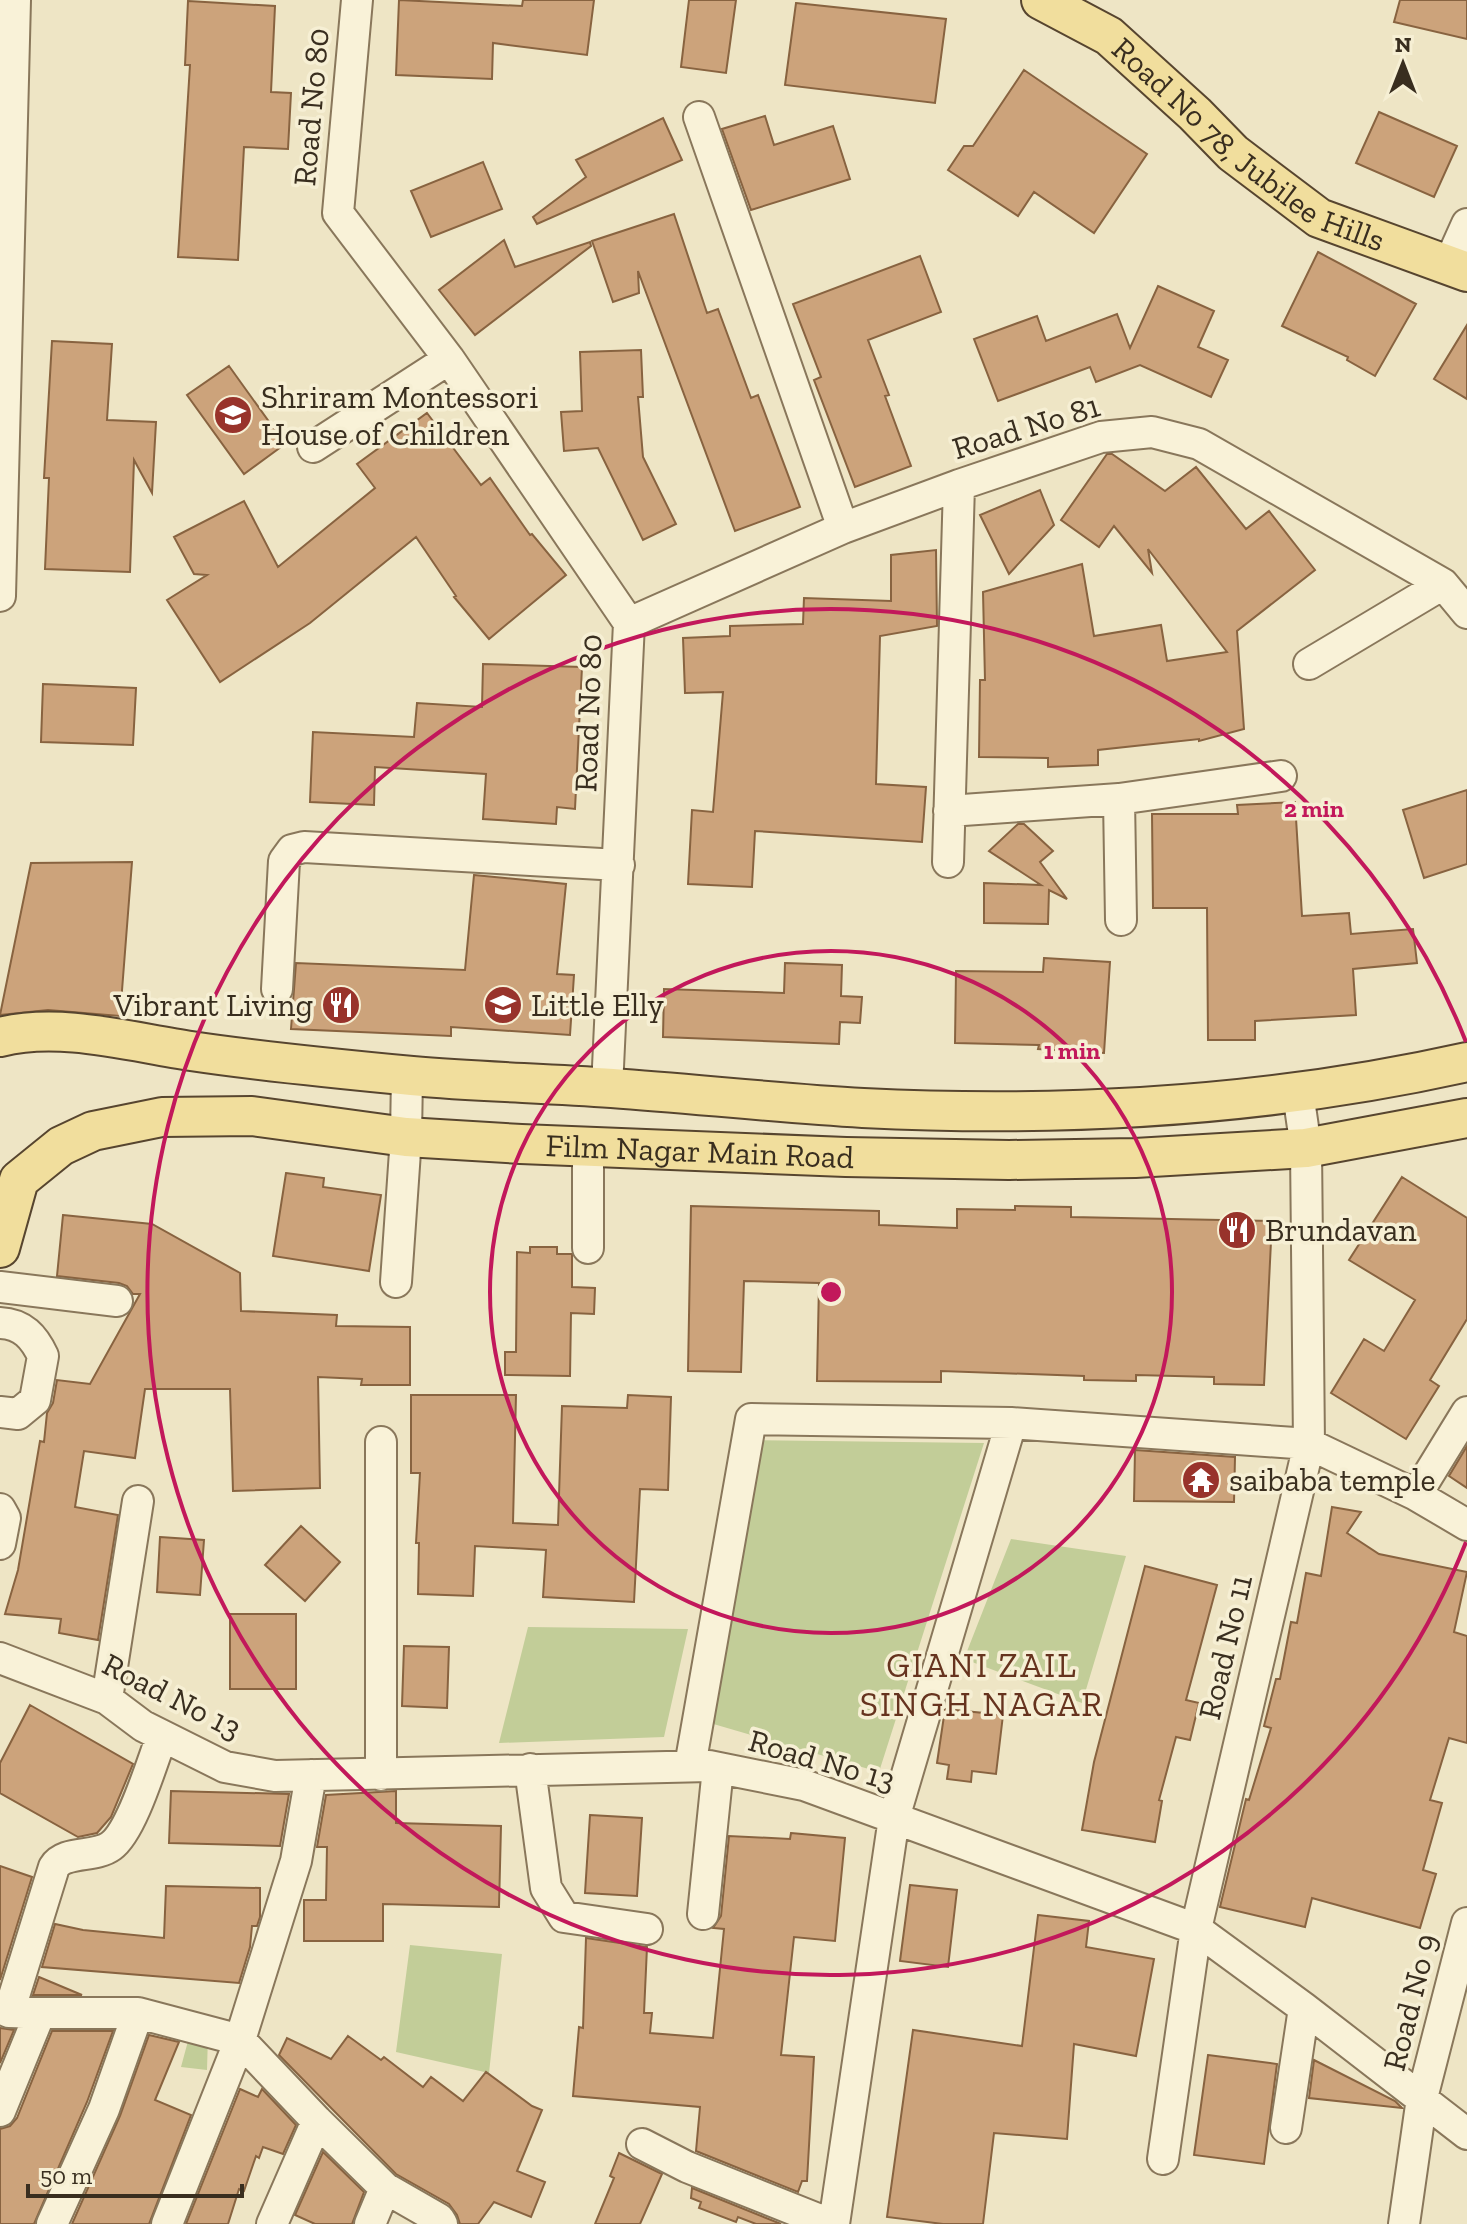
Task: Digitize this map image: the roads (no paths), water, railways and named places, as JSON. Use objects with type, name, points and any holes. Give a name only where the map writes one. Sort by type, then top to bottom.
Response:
[{"type":"main road","name":"Road No 78, Jubilee Hills","points":[[1041,0],[1109,36],[1233,153],[1319,218],[1458,268]]},
{"type":"main road","name":"Film Nagar Main Road","points":[[0,1037],[32,1032],[93,1035],[240,1058],[407,1075],[863,1108],[1003,1111],[1136,1107],[1298,1093],[1467,1062]]},
{"type":"main road","name":"Film Nagar Main Road","points":[[0,1248],[19,1180],[61,1146],[93,1131],[162,1117],[252,1116],[406,1137],[588,1147],[1009,1160],[1135,1158],[1306,1148],[1467,1118]]},
{"type":"street","points":[[0,581],[6,147],[15,0]]},
{"type":"street","name":"Road No 80","points":[[357,0],[338,213],[449,359],[629,623],[607,1088]]},
{"type":"street","points":[[699,117],[843,528]]},
{"type":"street","points":[[1458,268],[1467,224]]},
{"type":"street","points":[[313,447],[449,359]]},
{"type":"street","name":"Road No 81","points":[[629,623],[843,528],[959,485],[1101,437],[1152,432],[1199,444],[1443,584],[1467,613]]},
{"type":"street","points":[[948,862],[959,485]]},
{"type":"street","points":[[1309,664],[1443,584]]},
{"type":"street","points":[[949,811],[1119,799],[1281,776]]},
{"type":"street","points":[[1119,799],[1121,920]]},
{"type":"street","points":[[277,989],[284,861],[292,850],[304,847],[619,865]]},
{"type":"street","points":[[396,1282],[407,1075]]},
{"type":"street","name":"Road No 11","points":[[1163,2159],[1196,1929],[1309,1444],[1306,1148],[1298,1093]]},
{"type":"street","points":[[588,1147],[588,1248]]},
{"type":"street","points":[[0,1287],[117,1301]]},
{"type":"street","points":[[0,1323],[11,1323],[30,1333],[43,1356],[35,1400],[18,1414],[0,1412]]},
{"type":"street","points":[[1416,1495],[1467,1412]]},
{"type":"street","points":[[703,1914],[704,1767],[751,1419],[1011,1423],[1309,1444],[1416,1495],[1467,1525]]},
{"type":"street","points":[[642,2144],[687,2167],[832,2224],[894,1818],[1011,1423]]},
{"type":"street","points":[[381,1442],[381,1775]]},
{"type":"street","points":[[107,1699],[138,1501]]},
{"type":"street","points":[[0,1509],[5,1518],[0,1544]]},
{"type":"street","name":"Road No 13","points":[[0,1658],[107,1699],[143,1726],[225,1767],[275,1776],[704,1767],[804,1785],[1196,1929],[1467,2134]]},
{"type":"street","points":[[162,1736],[130,1818],[115,1844],[97,1853],[63,1858],[54,1867],[5,2010],[138,2013],[240,2040],[385,2188],[439,2219],[442,2224]]},
{"type":"street","points":[[530,1769],[546,1888],[564,1917],[647,1929]]},
{"type":"street","points":[[167,2224],[240,2040],[296,1861],[311,1775]]},
{"type":"street","name":"Road No 9","points":[[1404,2224],[1422,2098],[1467,1923]]},
{"type":"street","points":[[1286,2128],[1304,2008]]},
{"type":"street","points":[[0,2111],[40,2013]]},
{"type":"street","points":[[52,2224],[104,2109],[138,2013]]},
{"type":"street","points":[[272,2224],[317,2121]]},
{"type":"street","points":[[370,2224],[385,2188]]},
{"type":"place","name":"Shriram Montessori House of Children","points":[[233,415]]},
{"type":"place","name":"Vibrant Living","points":[[341,1005]]},
{"type":"place","name":"Little Elly","points":[[503,1005]]},
{"type":"place","name":"Brundavan","points":[[1237,1230]]},
{"type":"place","name":"saibaba temple","points":[[1201,1480]]},
{"type":"district","name":"GIANI ZAIL SINGH NAGAR","points":[[982,1684]]}]
